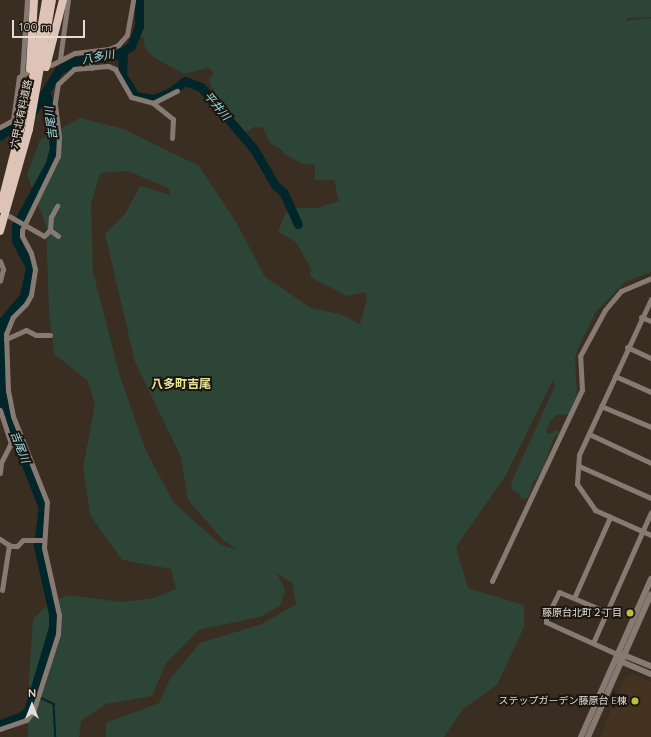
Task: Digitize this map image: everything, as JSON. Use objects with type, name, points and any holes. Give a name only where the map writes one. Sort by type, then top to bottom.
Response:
[{"type":"main road","points":[[22,128],[31,58],[34,0]]},
{"type":"main road","name":"六甲北有料道路","points":[[0,209],[22,128],[46,0]]},
{"type":"main road","name":"六甲北有料道路","points":[[0,231],[34,105],[52,0]]},
{"type":"main road","points":[[34,105],[44,79],[63,0]]},
{"type":"street","points":[[0,127],[13,120],[19,77],[24,74],[27,0]]},
{"type":"street","points":[[60,60],[68,0]]},
{"type":"street","points":[[51,65],[75,53],[90,53],[118,46],[127,35],[133,0]]},
{"type":"street","points":[[90,53],[92,67]]},
{"type":"street","points":[[0,728],[26,720],[33,712],[58,634],[59,615],[44,540],[47,502],[13,416],[8,391],[6,339],[8,326],[31,295],[34,280],[33,260],[22,236],[22,223],[58,156],[59,137],[55,102],[58,84],[74,69],[108,66],[115,69],[131,97],[153,103],[174,122],[172,138]]},
{"type":"street","points":[[153,103],[177,91]]},
{"type":"street","points":[[9,216],[44,236],[50,230],[51,217],[57,206]]},
{"type":"street","points":[[50,230],[58,236]]},
{"type":"street","points":[[0,261],[3,268],[0,282]]},
{"type":"street","points":[[492,581],[582,390],[580,356],[605,310],[622,291],[651,278]]},
{"type":"street","points":[[651,299],[627,347],[579,455],[578,487],[595,510],[651,535]]},
{"type":"street","points":[[641,317],[651,321]]},
{"type":"street","points":[[6,339],[26,330],[36,335],[50,335]]},
{"type":"street","points":[[627,347],[651,358]]},
{"type":"street","points":[[614,376],[651,392]]},
{"type":"street","points":[[602,406],[651,427]]},
{"type":"street","points":[[0,410],[13,444]]},
{"type":"street","points":[[589,434],[651,463]]},
{"type":"street","points":[[0,473],[1,463],[13,444],[22,441]]},
{"type":"street","points":[[579,466],[651,498]]},
{"type":"street","points":[[593,643],[651,512]]},
{"type":"street","points":[[574,598],[610,517]]},
{"type":"street","points":[[0,539],[9,545],[17,546],[22,540],[44,540]]},
{"type":"street","points":[[2,590],[9,545]]},
{"type":"street","points":[[581,737],[651,579]]},
{"type":"street","points":[[607,612],[574,598],[557,593],[546,622],[617,654],[624,653],[651,666]]},
{"type":"street","points":[[588,737],[620,661],[651,594]]},
{"type":"street","points":[[617,654],[620,661],[651,674]]},
{"type":"shaded area","name":"ステップガーデン藤原台 E棟","points":[[634,674],[651,682],[651,737],[600,737],[625,678]]},
{"type":"green space","points":[[144,0],[651,0],[651,17],[628,18],[626,21],[651,18],[651,272],[625,282],[596,312],[578,348],[575,359],[577,395],[569,414],[556,415],[546,430],[548,434],[558,430],[559,433],[554,437],[543,469],[533,482],[528,498],[521,499],[519,493],[512,490],[511,483],[555,386],[553,380],[506,475],[456,547],[468,588],[524,605],[524,627],[497,685],[463,709],[444,737],[106,737],[106,723],[159,703],[170,679],[200,643],[262,624],[296,604],[292,583],[277,573],[285,590],[280,606],[260,617],[199,630],[166,663],[152,696],[106,704],[81,721],[79,737],[28,737],[29,679],[33,619],[51,602],[68,595],[121,602],[154,598],[176,589],[171,569],[122,560],[90,515],[83,467],[95,405],[88,381],[54,354],[49,312],[46,226],[27,175],[40,140],[80,118],[124,129],[199,166],[236,222],[265,277],[311,308],[340,314],[360,324],[367,299],[365,292],[347,296],[310,276],[311,269],[296,242],[278,232],[285,214],[294,208],[317,208],[339,201],[334,180],[315,180],[315,165],[303,164],[284,154],[282,150],[270,143],[263,128],[254,127],[243,134],[210,85],[209,78],[214,73],[208,68],[184,74],[153,57],[145,48],[143,37],[136,35],[144,15]],"holes":[[[128,171],[168,188],[171,195],[140,186],[125,214],[105,234],[135,362],[181,457],[188,500],[223,540],[238,550],[221,545],[174,503],[146,451],[120,376],[93,272],[91,204],[100,173]]]},
{"type":"waterway","name":"八多川","points":[[0,136],[33,111],[59,70],[75,61],[117,55],[131,46],[139,26],[139,0]]},
{"type":"waterway","name":"平井川","points":[[123,52],[122,75],[135,96],[154,99],[172,91],[185,81],[201,87],[254,149],[275,185],[284,193],[298,224]]},
{"type":"waterway","name":"吉尾川","points":[[0,724],[22,716],[28,711],[53,627],[53,614],[38,546],[43,508],[5,410],[0,380],[3,321],[24,296],[30,267],[16,241],[16,226],[50,163],[54,148],[50,106],[46,95]]},
{"type":"waterway","points":[[39,697],[54,704],[56,737]]},
{"type":"place","name":"藤原台北町２丁目","points":[[630,613]]},
{"type":"place","name":"ステップガーデン藤原台 E棟","points":[[635,701]]},
{"type":"district","name":"八多町吉尾","points":[[181,384]]}]
